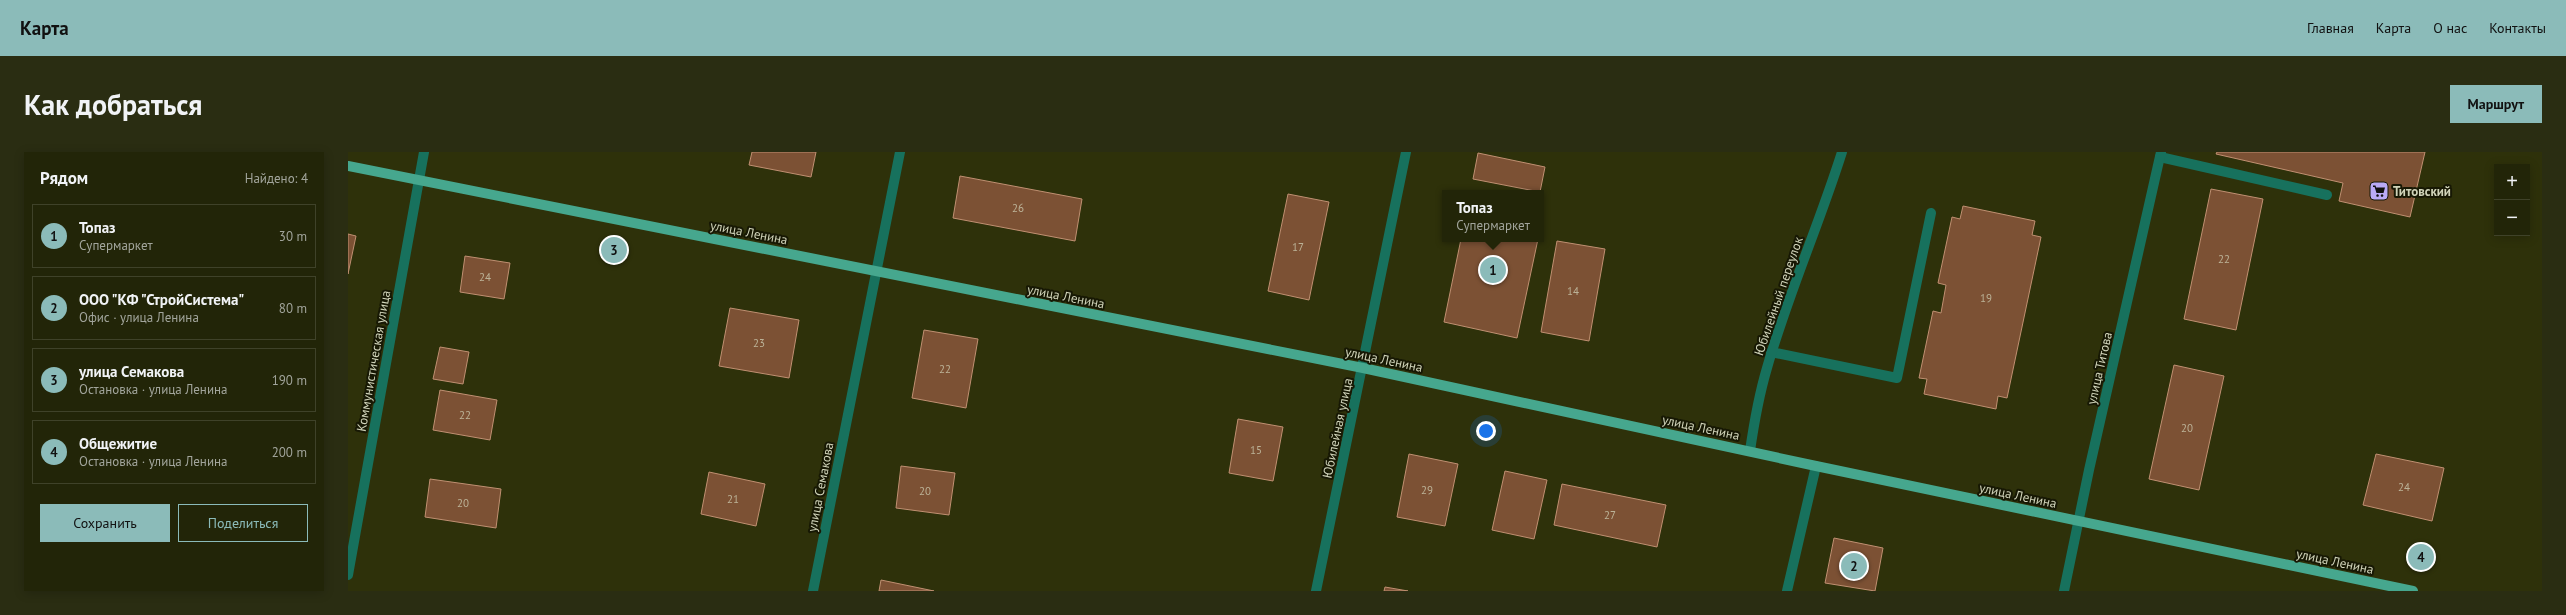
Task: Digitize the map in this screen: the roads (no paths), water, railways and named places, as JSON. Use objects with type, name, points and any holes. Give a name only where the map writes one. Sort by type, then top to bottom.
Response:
[{"type":"main road","name":"улица Ленина","points":[[348,166],[1363,368],[1816,466],[2412,591]]},
{"type":"street","name":"Коммунистическая улица","points":[[348,575],[424,152]]},
{"type":"street","name":"улица Семакова","points":[[813,591],[900,152]]},
{"type":"street","name":"Юбилейная улица","points":[[1316,591],[1363,368],[1406,152]]},
{"type":"street","name":"Юбилейный переулок","points":[[1750,451],[1757,404],[1772,352],[1842,152]]},
{"type":"street","points":[[2161,154],[2327,195]]},
{"type":"street","name":"улица Титова","points":[[2064,591],[2078,520],[2161,154]]},
{"type":"street","points":[[1772,352],[1897,378],[1931,213]]},
{"type":"street","points":[[1787,591],[1816,466]]},
{"type":"place","name":"Титовский","points":[[2379,191]]},
{"type":"place","name":"улица Семакова","points":[[614,250]]},
{"type":"place","name":"Топаз","points":[[1493,270]]},
{"type":"place","name":"Общежитие","points":[[2421,557]]},
{"type":"place","name":"ООО \"КФ \"СтройСистема\"","points":[[1854,566]]}]
